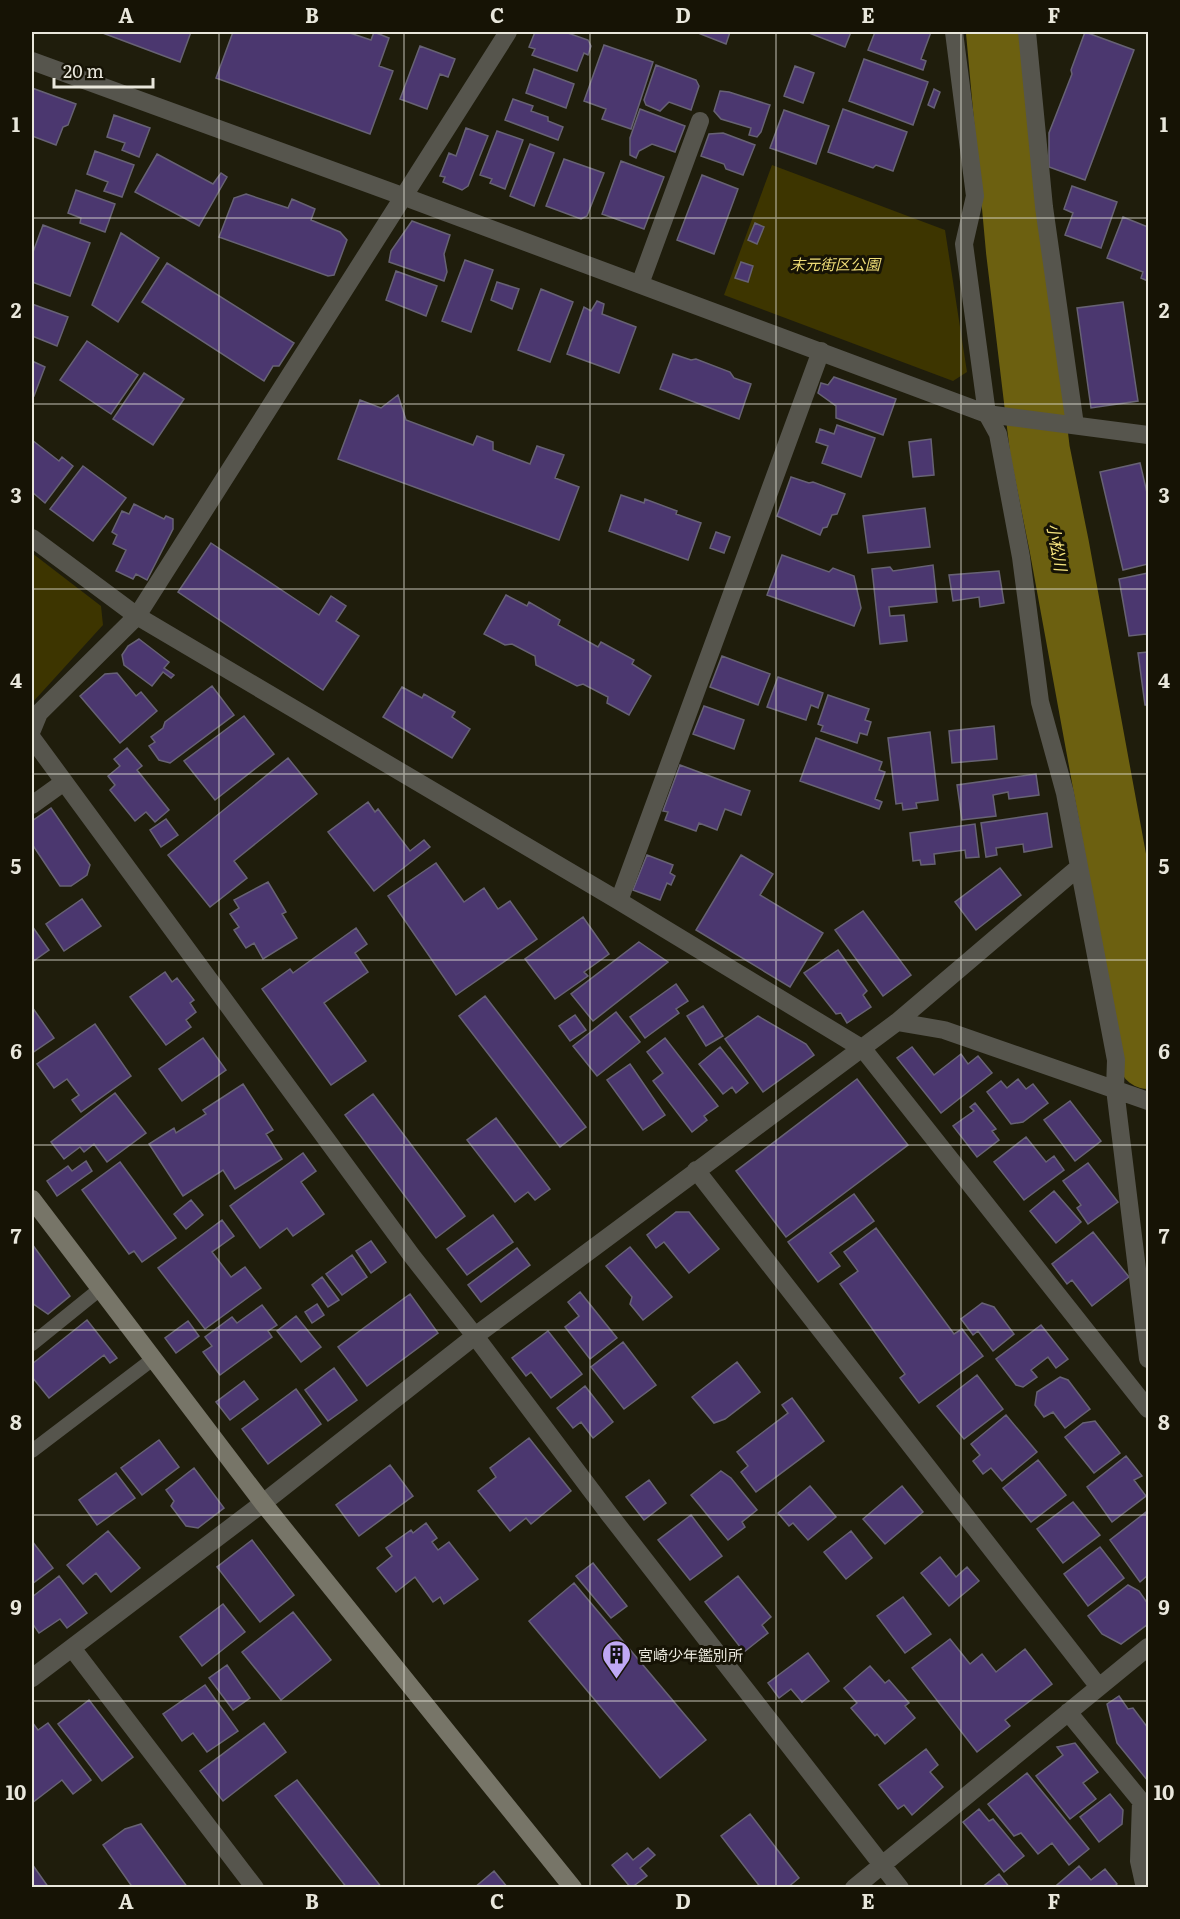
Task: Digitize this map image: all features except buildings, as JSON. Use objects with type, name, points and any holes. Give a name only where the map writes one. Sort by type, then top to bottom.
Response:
[{"type":"street","points":[[32,730],[39,713],[137,616],[508,32]]},
{"type":"street","points":[[954,32],[975,196],[964,244],[987,414],[998,434],[1022,557],[1040,702],[1065,793],[1116,1060],[1149,1359]]},
{"type":"street","points":[[1027,32],[1044,207],[1075,425]]},
{"type":"street","points":[[32,61],[405,196],[987,414],[1149,435]]},
{"type":"street","points":[[640,284],[700,121]]},
{"type":"street","points":[[619,901],[820,351]]},
{"type":"street","points":[[32,538],[137,616],[619,901],[863,1049],[1149,1409]]},
{"type":"street","points":[[32,738],[412,1256],[609,1514],[900,1887]]},
{"type":"street","points":[[32,805],[64,782]]},
{"type":"street","points":[[32,1678],[263,1503],[475,1336],[696,1170],[863,1049],[1079,867]]},
{"type":"street","points":[[897,1022],[944,1030],[1149,1101]]},
{"type":"street","points":[[696,1170],[1099,1687]]},
{"type":"street","points":[[32,1199],[263,1503],[573,1887]]},
{"type":"street","points":[[854,1887],[1149,1647]]},
{"type":"street","points":[[72,1648],[255,1887]]},
{"type":"street","points":[[1068,1712],[1141,1801],[1139,1861],[1145,1887]]},
{"type":"lane","points":[[32,1344],[100,1288]]},
{"type":"lane","points":[[32,1451],[153,1359]]},
{"type":"green space","name":"末元街区公園","points":[[772,165],[945,230],[967,372],[953,381],[724,295]]},
{"type":"green space","points":[[32,553],[101,606],[103,625],[32,703]]},
{"type":"waterway","name":"小松川","points":[[996,32],[1016,251],[1040,451],[1136,966],[1148,1059]]},
{"type":"place","name":"宮崎少年鑑別所","points":[[617,1680]]}]
